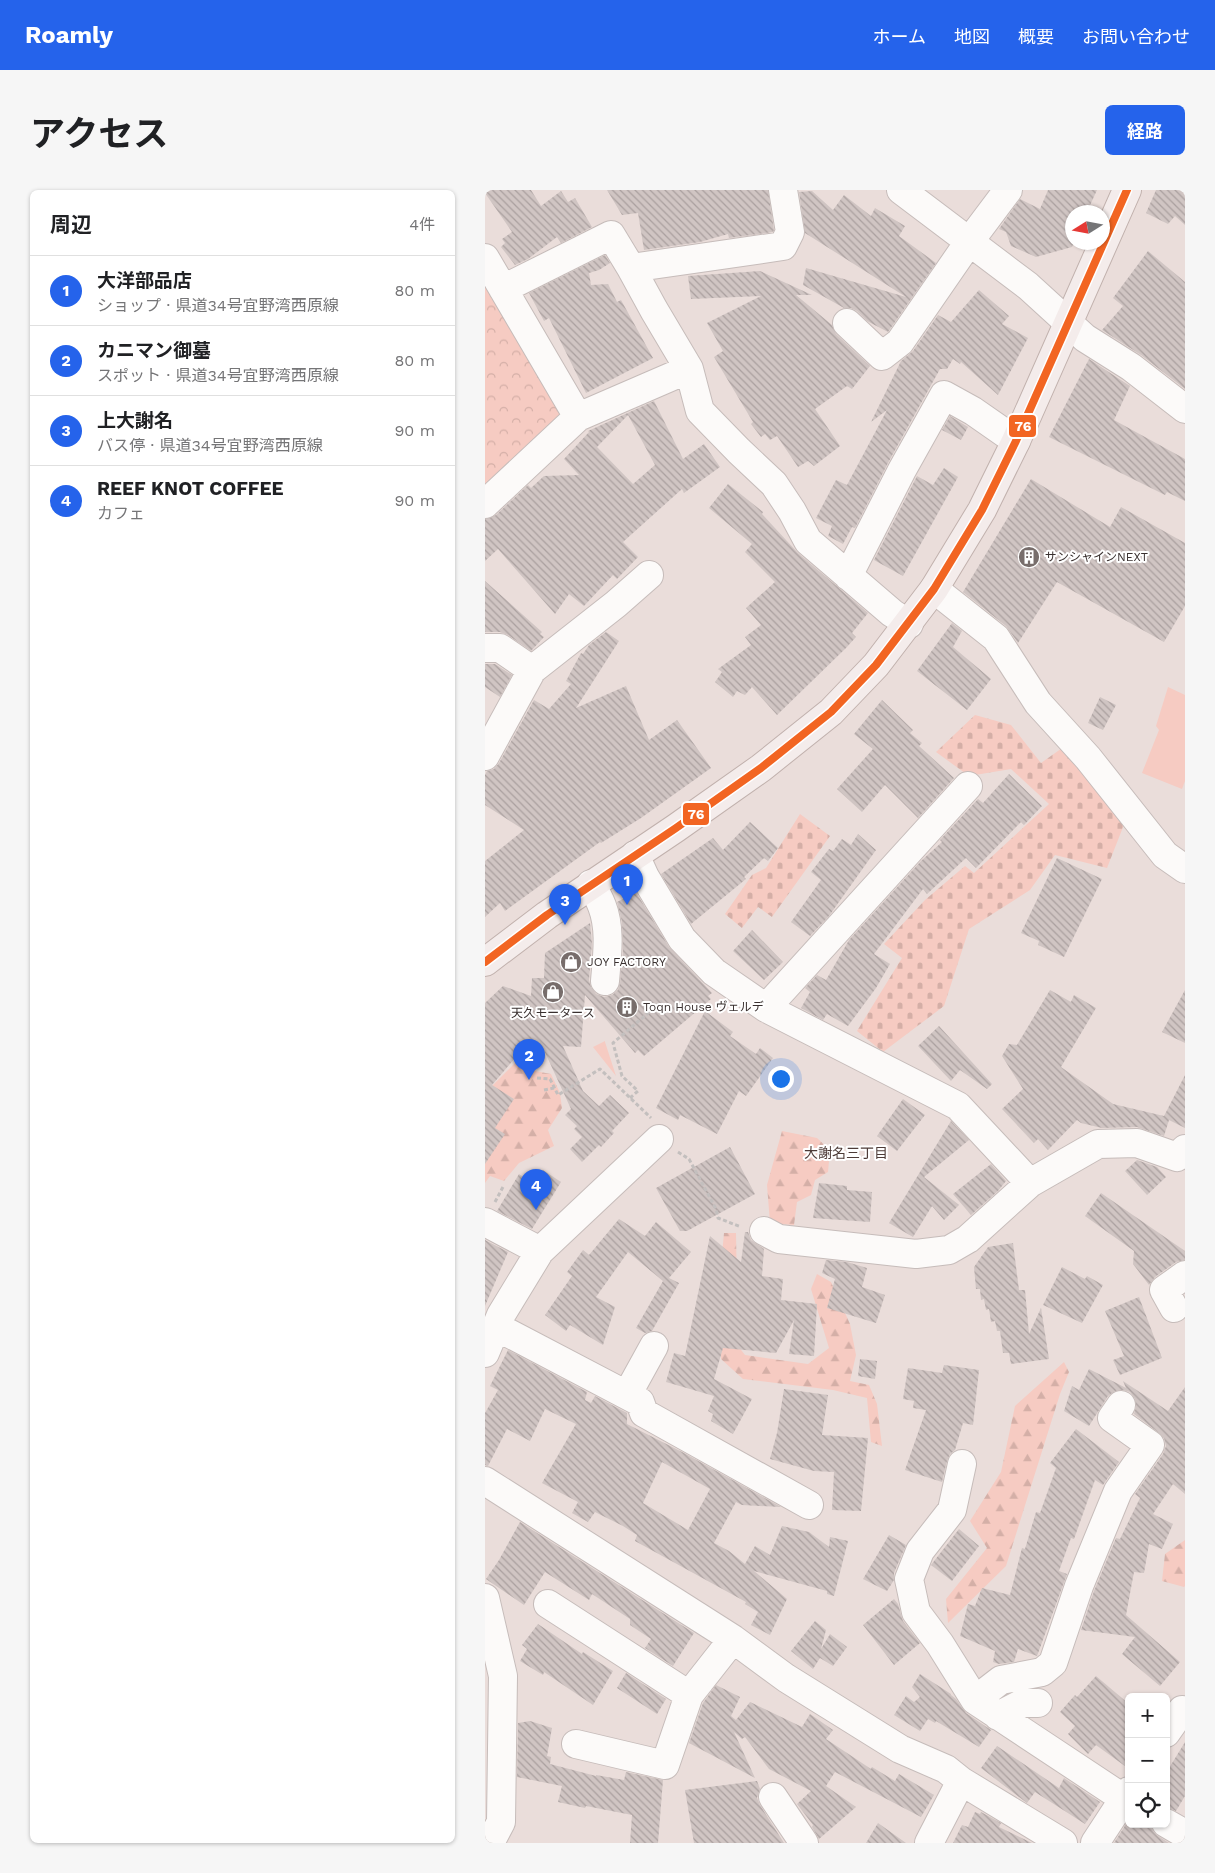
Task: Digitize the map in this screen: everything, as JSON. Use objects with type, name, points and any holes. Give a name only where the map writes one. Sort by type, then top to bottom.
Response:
[{"type":"main road","points":[[485,962],[591,884],[709,805],[812,728],[863,680],[935,589],[982,510],[1016,441],[1127,190]]},
{"type":"street","points":[[631,268],[783,246],[790,232],[783,190]]},
{"type":"street","points":[[901,190],[1027,286],[1085,338],[1131,367],[1185,409]]},
{"type":"street","points":[[847,323],[881,356],[900,342],[969,242],[1008,190]]},
{"type":"street","points":[[503,289],[611,235],[689,369],[700,411],[775,484],[792,511],[807,541],[892,613],[909,624]]},
{"type":"street","points":[[485,258],[578,416]]},
{"type":"street","points":[[485,504],[578,416],[689,369]]},
{"type":"street","points":[[848,576],[902,470],[944,395],[1016,441]]},
{"type":"street","points":[[485,756],[532,670],[649,576]]},
{"type":"street","points":[[935,589],[996,638],[1037,703],[1088,758],[1165,855],[1185,869]]},
{"type":"street","points":[[485,648],[500,648],[532,670]]},
{"type":"street","points":[[766,1008],[968,786]]},
{"type":"street","points":[[635,855],[645,877],[682,939],[714,972],[766,1008],[958,1106],[1030,1183]]},
{"type":"street","points":[[591,884],[604,913],[608,940],[605,981]]},
{"type":"street","points":[[485,1353],[494,1317],[540,1251],[659,1139]]},
{"type":"street","points":[[764,1231],[779,1240],[916,1254],[949,1250],[968,1238],[1030,1183],[1099,1144],[1137,1143],[1182,1160]]},
{"type":"street","points":[[485,1222],[540,1251]]},
{"type":"street","points":[[1174,1308],[1164,1290],[1185,1275]]},
{"type":"street","points":[[494,1317],[640,1402],[644,1413],[809,1505]]},
{"type":"street","points":[[627,1395],[654,1346]]},
{"type":"street","points":[[975,1700],[1001,1680],[1042,1672],[1053,1663],[1079,1586],[1118,1492],[1150,1445],[1113,1418],[1121,1406]]},
{"type":"street","points":[[962,1464],[952,1510],[919,1551],[909,1579],[916,1612],[975,1700],[1125,1796]]},
{"type":"street","points":[[485,1481],[733,1639],[786,1678],[900,1749],[946,1769],[961,1781],[1063,1843]]},
{"type":"street","points":[[485,1598],[503,1676],[501,1822],[490,1843]]},
{"type":"street","points":[[548,1604],[689,1695]]},
{"type":"street","points":[[576,1744],[665,1765],[689,1695],[733,1639]]},
{"type":"street","points":[[485,1699],[503,1676]]},
{"type":"street","points":[[998,1716],[1023,1703],[1038,1703]]},
{"type":"street","points":[[1170,1728],[1184,1709]]},
{"type":"street","points":[[929,1843],[961,1781]]},
{"type":"street","points":[[773,1797],[804,1843]]},
{"type":"street","points":[[1095,1843],[1125,1800]]},
{"type":"street","points":[[1170,1825],[1185,1834]]},
{"type":"path","points":[[630,1098],[638,1091],[623,1076],[613,1043],[662,1001]]},
{"type":"path","points":[[537,1078],[550,1079],[558,1095],[600,1069],[652,1119],[659,1139],[689,1159],[716,1209],[718,1218],[737,1226],[764,1231]]},
{"type":"path","points":[[544,1090],[554,1088]]},
{"type":"green space","points":[[485,265],[566,409],[485,487]]},
{"type":"green space","points":[[1168,687],[1185,695],[1185,781],[1182,789],[1142,773],[1159,730],[1156,726]]},
{"type":"green space","points":[[975,715],[1011,725],[1041,763],[1065,746],[1125,822],[1107,868],[1055,855],[1030,890],[969,929],[944,1006],[883,1052],[857,1031],[902,958],[884,944],[925,900],[965,866],[974,873],[1049,804],[1011,769],[969,776],[936,752]]},
{"type":"green space","points":[[800,814],[830,836],[772,917],[758,907],[742,928],[725,914],[752,875],[766,868]]},
{"type":"green space","points":[[605,1042],[616,1076],[593,1047]]},
{"type":"green space","points":[[518,1060],[530,1070],[551,1074],[560,1093],[562,1108],[548,1130],[554,1146],[519,1163],[504,1181],[490,1176],[485,1183],[485,1093]]},
{"type":"green space","points":[[782,1131],[817,1138],[830,1150],[828,1172],[815,1180],[811,1195],[797,1202],[794,1225],[770,1223],[767,1185]]},
{"type":"green space","points":[[724,1233],[736,1233],[738,1346],[745,1355],[808,1364],[829,1348],[811,1289],[817,1274],[831,1282],[850,1324],[856,1355],[850,1381],[869,1385],[877,1404],[882,1446],[871,1442],[867,1398],[833,1390],[743,1379],[721,1359],[719,1287]]},
{"type":"green space","points":[[1064,1362],[1069,1372],[1060,1394],[1006,1566],[948,1623],[946,1599],[987,1548],[970,1521],[1001,1472],[1015,1406]]},
{"type":"green space","points":[[1185,1540],[1185,1586],[1162,1581],[1165,1554]]},
{"type":"building","points":[[485,190],[531,190],[541,206],[561,191],[568,202],[575,198],[592,227],[561,243],[557,237],[528,259],[515,265],[501,247],[505,243],[502,239],[512,232],[485,193]]},
{"type":"building","points":[[607,190],[768,190],[774,230],[773,232],[729,238],[728,234],[700,242],[644,250],[638,213],[622,215]]},
{"type":"building","points":[[1048,190],[1097,190],[1090,205],[1065,205],[1065,249],[1036,257],[1011,246],[1006,232],[999,229],[1020,199],[1040,209]]},
{"type":"building","points":[[1156,190],[1185,190],[1185,225],[1175,216],[1168,224],[1146,213]]},
{"type":"building","points":[[812,191],[833,210],[844,195],[871,216],[875,208],[905,226],[899,236],[936,263],[888,332],[867,321],[857,311],[851,308],[844,308],[803,285],[806,268],[906,297],[805,233],[799,192]]},
{"type":"building","points":[[1148,251],[1185,282],[1185,389],[1141,355],[1102,330],[1123,306],[1113,298]]},
{"type":"building","points":[[605,255],[610,263],[599,270],[589,273],[591,285],[608,284],[617,302],[621,300],[653,358],[586,393],[549,318],[544,321],[529,293]]},
{"type":"building","points":[[760,271],[812,295],[796,295],[832,325],[836,334],[870,366],[852,389],[847,386],[815,409],[840,446],[814,466],[808,461],[798,467],[777,436],[770,440],[765,434],[761,437],[751,424],[753,422],[714,357],[723,351],[707,323],[761,296],[691,299],[688,276]]},
{"type":"building","points":[[979,290],[1009,316],[1002,324],[1028,338],[998,395],[961,362],[960,364],[953,359],[947,369],[940,369],[889,461],[855,528],[852,527],[843,544],[828,536],[832,526],[816,518],[836,480],[847,485],[887,410],[871,422],[901,361],[913,351],[938,315],[951,322]]},
{"type":"building","points":[[1089,359],[1130,386],[1114,420],[1185,459],[1185,501],[1167,492],[1165,495],[1049,437]]},
{"type":"building","points":[[654,401],[683,459],[704,444],[720,467],[684,493],[682,489],[623,542],[638,557],[617,579],[613,575],[584,606],[569,594],[555,614],[498,549],[485,561],[485,519],[496,515],[528,485],[531,488],[544,476],[579,475],[564,459],[588,431]],"holes":[[[628,415],[655,465],[633,484],[597,447]]]},
{"type":"building","points":[[950,416],[968,427],[961,440],[942,430]]},
{"type":"building","points":[[944,468],[958,477],[903,576],[874,560],[917,476],[933,485]]},
{"type":"building","points":[[1031,479],[1110,527],[1121,507],[1185,543],[1185,606],[1164,642],[1057,582],[1018,643],[1006,626],[963,592]]},
{"type":"building","points":[[728,484],[763,512],[762,514],[798,553],[868,613],[852,633],[856,637],[777,715],[752,687],[745,695],[737,691],[733,697],[715,682],[722,672],[718,669],[751,645],[745,637],[761,625],[746,608],[775,582],[745,552],[752,544],[709,508]]},
{"type":"building","points":[[485,581],[542,632],[540,634],[544,637],[531,651],[508,635],[500,632],[485,632]]},
{"type":"building","points":[[952,623],[962,631],[953,647],[991,679],[967,710],[917,671]]},
{"type":"building","points":[[606,632],[619,641],[576,708],[626,686],[649,740],[677,720],[711,768],[641,818],[600,842],[505,911],[500,903],[485,917],[485,861],[524,830],[485,805],[485,775],[487,771],[494,769],[499,763],[534,700],[549,709],[571,684],[566,681],[581,653],[583,654],[589,645]]},
{"type":"building","points":[[485,664],[495,664],[512,675],[500,697],[485,687]]},
{"type":"building","points":[[1100,697],[1116,705],[1103,730],[1088,723]]},
{"type":"building","points":[[882,700],[913,730],[910,733],[922,743],[919,746],[954,778],[918,818],[885,785],[862,812],[837,789],[873,749],[854,734]]},
{"type":"building","points":[[1009,774],[1042,806],[1024,825],[1021,822],[976,868],[966,858],[927,894],[923,889],[874,954],[890,964],[876,988],[848,1026],[827,1014],[823,1020],[801,1008],[810,992],[805,988],[817,975],[826,980],[849,940],[921,861],[942,842],[940,840],[978,799],[983,803]]},
{"type":"building","points":[[750,822],[778,848],[768,861],[764,858],[744,877],[746,879],[691,924],[661,874],[713,838],[723,850]]},
{"type":"building","points":[[858,834],[876,850],[829,916],[810,936],[791,922],[821,880],[811,872],[829,849],[833,851],[842,839],[851,845]]},
{"type":"building","points":[[1057,858],[1102,879],[1064,957],[1038,945],[1039,941],[1021,933]]},
{"type":"building","points":[[636,892],[669,947],[712,993],[708,996],[711,999],[644,1056],[638,1050],[635,1053],[585,995],[581,1047],[563,1046],[583,1091],[599,1106],[610,1095],[629,1113],[612,1131],[614,1133],[601,1147],[599,1145],[582,1162],[570,1149],[582,1137],[574,1129],[577,1126],[565,1115],[571,1109],[543,1048],[532,1060],[522,1050],[492,1085],[514,1099],[495,1128],[505,1134],[485,1164],[485,1003],[503,986],[531,996],[532,978],[544,978],[545,953],[590,923],[592,943],[589,980],[591,987],[596,994],[604,997],[612,995],[618,990],[620,983],[623,953],[622,922],[617,902]]},
{"type":"building","points":[[752,930],[783,962],[764,980],[733,951]]},
{"type":"building","points":[[1050,990],[1071,1002],[1074,995],[1096,1008],[1061,1067],[1113,1104],[1164,1116],[1185,1075],[1185,1128],[1169,1120],[1164,1136],[1137,1127],[1102,1128],[1081,1123],[1077,1120],[1048,1150],[1038,1139],[1034,1143],[1002,1109],[1023,1089],[1002,1056],[1009,1044],[1017,1045]]},
{"type":"building","points":[[1185,990],[1185,1043],[1162,1032]]},
{"type":"building","points":[[705,1011],[733,1032],[730,1036],[756,1054],[760,1048],[773,1058],[746,1096],[739,1091],[717,1134],[680,1115],[678,1120],[656,1108]]},
{"type":"building","points":[[939,1026],[992,1084],[987,1089],[960,1070],[951,1081],[918,1046]]},
{"type":"building","points":[[903,1099],[925,1115],[897,1151],[877,1136]]},
{"type":"building","points":[[951,1121],[969,1140],[924,1177],[959,1205],[944,1220],[932,1206],[913,1237],[889,1223]]},
{"type":"building","points":[[730,1147],[755,1194],[687,1231],[680,1231],[656,1188]]},
{"type":"building","points":[[1137,1160],[1157,1167],[1166,1177],[1147,1195],[1125,1171]]},
{"type":"building","points":[[991,1164],[1006,1181],[998,1191],[971,1215],[953,1194]]},
{"type":"building","points":[[543,1170],[561,1182],[532,1229],[497,1211],[519,1174],[534,1184]]},
{"type":"building","points":[[819,1183],[847,1186],[847,1190],[872,1192],[870,1222],[813,1218]]},
{"type":"building","points":[[1101,1193],[1185,1251],[1185,1260],[1176,1262],[1155,1277],[1149,1285],[1133,1264],[1134,1251],[1085,1216]]},
{"type":"building","points":[[619,1219],[645,1236],[656,1222],[691,1252],[669,1278],[679,1283],[652,1331],[645,1333],[636,1328],[663,1281],[628,1252],[596,1297],[615,1307],[603,1345],[570,1325],[566,1331],[545,1315],[572,1276],[567,1272],[583,1250],[589,1255]]},
{"type":"building","points":[[745,1232],[748,1232],[751,1240],[764,1249],[762,1276],[783,1279],[781,1300],[817,1304],[814,1356],[789,1354],[794,1320],[776,1353],[723,1348],[714,1379],[752,1399],[733,1434],[711,1421],[713,1414],[708,1411],[714,1396],[666,1382],[674,1353],[685,1356],[710,1236],[741,1262]]},
{"type":"building","points":[[485,1240],[508,1252],[485,1306]]},
{"type":"building","points":[[1013,1243],[1019,1290],[1025,1290],[1029,1334],[1041,1308],[1049,1359],[1011,1364],[1009,1353],[1003,1353],[1000,1331],[997,1331],[995,1321],[991,1322],[989,1309],[986,1310],[984,1299],[981,1300],[980,1289],[976,1289],[974,1267],[988,1247]]},
{"type":"building","points":[[826,1260],[847,1262],[867,1268],[862,1287],[885,1295],[876,1323],[827,1308],[835,1279],[822,1273]]},
{"type":"building","points":[[1062,1267],[1085,1279],[1087,1276],[1103,1285],[1082,1323],[1043,1305]]},
{"type":"building","points":[[1139,1297],[1162,1358],[1120,1375],[1113,1360],[1124,1356],[1105,1311]]},
{"type":"building","points":[[508,1350],[587,1392],[585,1400],[591,1403],[595,1396],[627,1413],[627,1424],[684,1453],[781,1507],[742,1505],[736,1502],[714,1543],[729,1551],[745,1564],[755,1546],[770,1555],[782,1526],[809,1532],[829,1547],[830,1537],[848,1541],[834,1596],[827,1594],[827,1591],[754,1571],[787,1599],[770,1635],[751,1625],[758,1612],[745,1604],[746,1602],[635,1541],[637,1535],[623,1526],[595,1512],[588,1522],[572,1513],[578,1502],[542,1483],[576,1424],[545,1409],[530,1441],[507,1429],[488,1466],[485,1465],[485,1413],[498,1390],[490,1386]],"holes":[[[662,1462],[710,1489],[688,1530],[643,1503]]]},
{"type":"building","points":[[860,1359],[877,1361],[875,1379],[858,1376]]},
{"type":"building","points":[[944,1365],[979,1370],[973,1425],[963,1423],[955,1450],[950,1454],[947,1461],[942,1482],[905,1470],[926,1410],[913,1408],[914,1401],[903,1399],[908,1368],[942,1373]]},
{"type":"building","points":[[1089,1369],[1126,1388],[1123,1381],[1168,1411],[1185,1387],[1185,1494],[1173,1484],[1153,1514],[1173,1524],[1162,1549],[1149,1544],[1144,1573],[1134,1572],[1126,1615],[1180,1662],[1160,1686],[1122,1654],[1135,1637],[1081,1630],[1094,1591],[1116,1538],[1120,1539],[1140,1498],[1135,1494],[1163,1454],[1166,1446],[1164,1438],[1159,1433],[1134,1414],[1136,1407],[1135,1399],[1130,1392],[1123,1390],[1115,1391],[1108,1396],[1089,1426],[1064,1411],[1072,1386],[1079,1390]]},
{"type":"building","points":[[784,1389],[828,1395],[822,1435],[868,1438],[861,1511],[832,1510],[834,1472],[814,1471],[770,1459],[777,1433]]},
{"type":"building","points":[[1076,1429],[1119,1462],[1103,1485],[1095,1480],[1074,1539],[1071,1538],[1059,1571],[1067,1574],[1037,1656],[1018,1649],[1014,1662],[999,1664],[993,1662],[995,1651],[960,1636],[968,1604],[975,1606],[982,1588],[1010,1595],[1022,1548],[1025,1549],[1036,1512],[1040,1513],[1056,1468],[1050,1463]]},
{"type":"building","points":[[520,1522],[694,1633],[673,1666],[645,1648],[651,1639],[630,1625],[630,1619],[592,1594],[589,1600],[545,1572],[524,1605],[486,1579]]},
{"type":"building","points":[[959,1529],[979,1546],[952,1581],[931,1565]]},
{"type":"building","points":[[889,1535],[906,1545],[894,1573],[894,1580],[887,1591],[863,1579]]},
{"type":"building","points":[[894,1599],[898,1604],[903,1621],[920,1643],[894,1665],[863,1625]]},
{"type":"building","points":[[815,1621],[826,1630],[821,1649],[830,1634],[847,1647],[833,1666],[820,1658],[813,1669],[791,1651]]},
{"type":"building","points":[[538,1624],[582,1654],[583,1652],[613,1671],[593,1705],[544,1672],[543,1675],[520,1661],[527,1649],[522,1645]]},
{"type":"building","points":[[626,1673],[666,1699],[657,1714],[617,1688]]},
{"type":"building","points":[[920,1674],[951,1694],[966,1713],[991,1730],[979,1747],[936,1721],[935,1723],[928,1719],[920,1731],[894,1715],[906,1696],[914,1702],[920,1697],[912,1687]]},
{"type":"building","points":[[1096,1676],[1125,1701],[1125,1766],[1096,1745],[1088,1754],[1068,1734],[1075,1726],[1060,1712],[1075,1695],[1077,1697]]},
{"type":"building","points":[[716,1685],[740,1697],[731,1716],[736,1720],[750,1702],[802,1727],[810,1714],[833,1730],[826,1739],[871,1769],[872,1767],[895,1781],[899,1774],[934,1795],[921,1817],[835,1772],[826,1786],[856,1807],[819,1839],[812,1827],[813,1825],[797,1804],[811,1791],[769,1769],[745,1737],[742,1739],[734,1732],[755,1778],[689,1743],[703,1703]]},
{"type":"building","points":[[530,1721],[552,1728],[547,1756],[551,1757],[550,1764],[596,1776],[624,1780],[626,1772],[663,1780],[658,1843],[630,1843],[632,1815],[558,1802],[562,1786],[517,1777],[518,1723]]},
{"type":"building","points":[[1185,1742],[1185,1796],[1176,1811],[1170,1809],[1170,1766]]},
{"type":"building","points":[[997,1746],[1059,1788],[1064,1778],[1100,1802],[1085,1824],[1035,1792],[1027,1803],[981,1768]]},
{"type":"building","points":[[757,1781],[760,1789],[757,1798],[760,1805],[784,1843],[694,1843],[685,1790]]},
{"type":"building","points":[[975,1812],[980,1814],[981,1812],[1001,1823],[999,1827],[1032,1843],[953,1843],[962,1825],[968,1827]]},
{"type":"building","points":[[878,1823],[906,1843],[866,1843]]},
{"type":"building","points":[[1125,1826],[1125,1828],[1152,1828],[1158,1836],[1169,1843],[1114,1843]]},
{"type":"transit line","name":"76","points":[[485,962],[547,915],[761,768],[831,712],[876,665],[934,589],[982,510],[1016,441],[1127,190]]},
{"type":"place","name":"サンシャインNEXT","points":[[1029,557]]},
{"type":"place","name":"大洋部品店","points":[[627,905]]},
{"type":"place","name":"上大謝名","points":[[565,925]]},
{"type":"place","name":"JOY FACTORY","points":[[571,962]]},
{"type":"place","name":"天久モータース","points":[[553,992]]},
{"type":"place","name":"Toqn House ヴェルデ","points":[[627,1007]]},
{"type":"place","name":"カニマン御墓","points":[[529,1080]]},
{"type":"place","name":"REEF KNOT COFFEE","points":[[536,1210]]},
{"type":"district","name":"大謝名三丁目","points":[[846,1153]]}]
